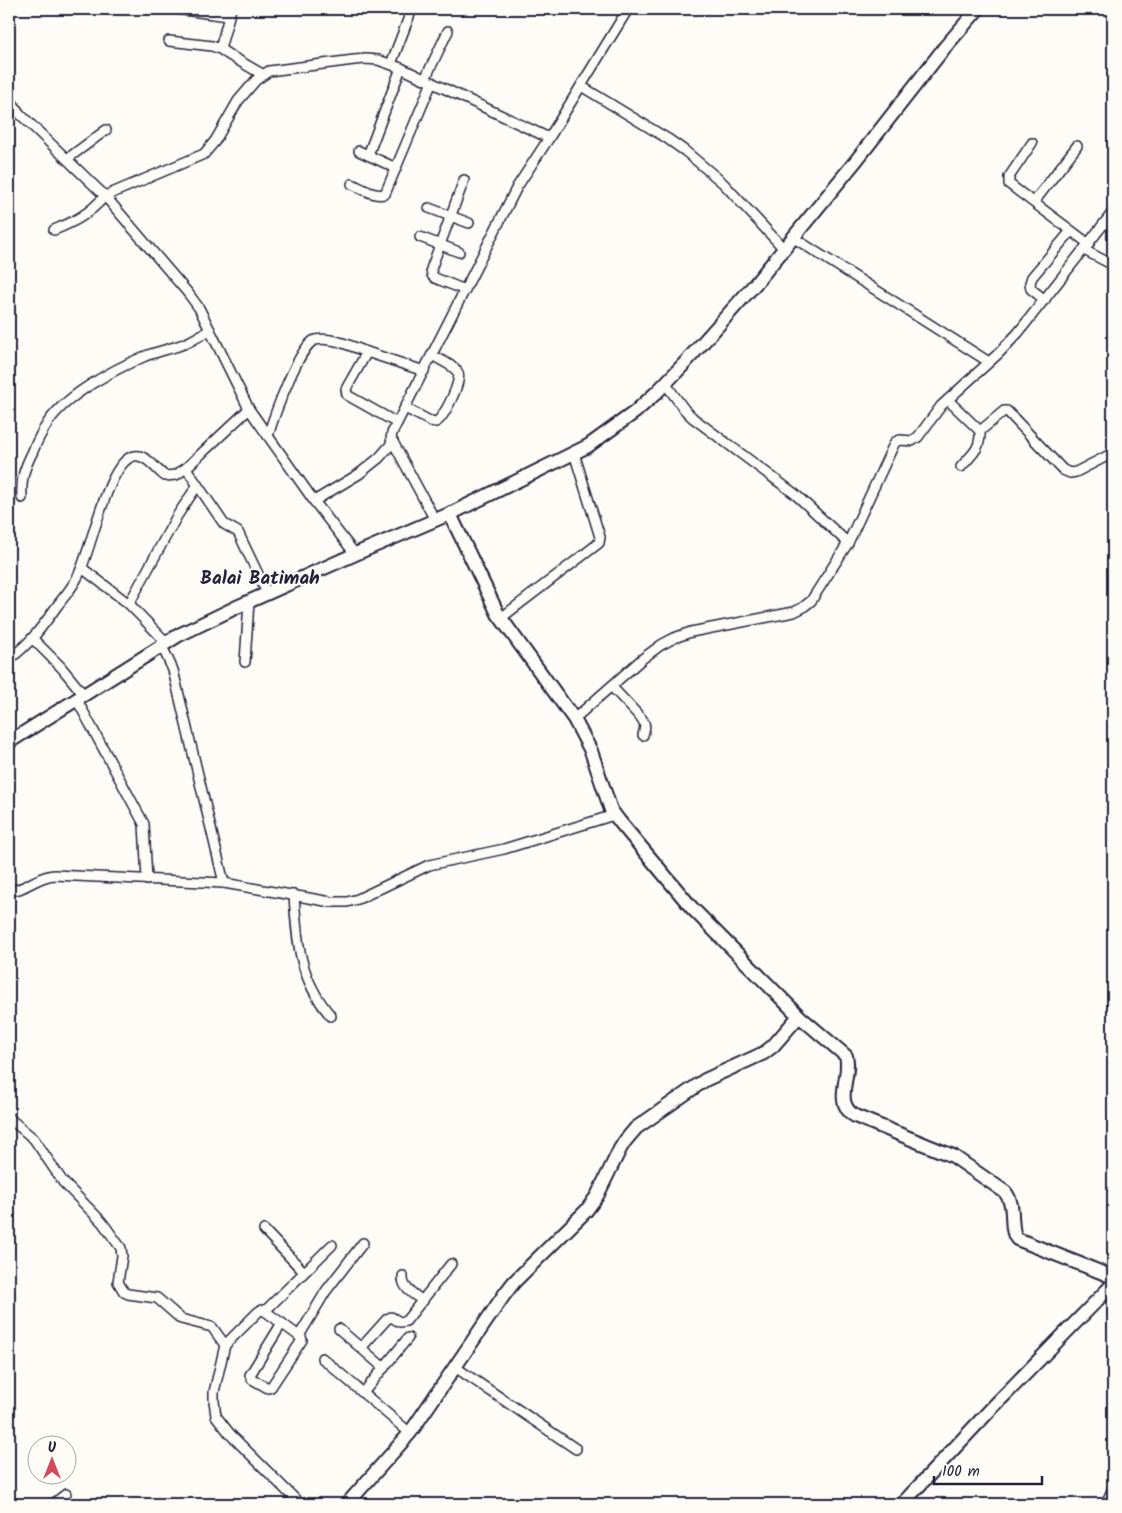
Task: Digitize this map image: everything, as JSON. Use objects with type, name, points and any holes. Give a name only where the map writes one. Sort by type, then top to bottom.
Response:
[{"type":"street","points":[[176,9],[230,12],[220,49]]},
{"type":"street","points":[[392,64],[412,9]]},
{"type":"street","points":[[435,520],[392,442],[391,436],[517,187],[628,9]]},
{"type":"street","points":[[9,742],[165,644],[202,623],[355,554],[450,514],[588,446],[635,412],[714,332],[794,238],[978,9]]},
{"type":"street","points":[[352,184],[376,194],[385,194],[448,31]]},
{"type":"street","points":[[169,40],[212,46],[262,74]]},
{"type":"street","points":[[54,230],[82,218],[105,196],[204,154],[215,141],[238,101],[262,74],[275,69],[354,60],[378,60],[401,68],[549,138]]},
{"type":"street","points":[[396,168],[364,153],[401,68]]},
{"type":"street","points":[[580,86],[685,151],[723,183],[784,249]]},
{"type":"street","points":[[9,98],[20,114],[105,196],[188,293],[199,308],[249,409],[314,501],[355,554]]},
{"type":"street","points":[[67,159],[106,130]]},
{"type":"street","points":[[1032,143],[1009,177],[1009,184],[1071,231],[1086,247],[1113,265]]},
{"type":"street","points":[[1034,202],[1077,146]]},
{"type":"street","points":[[464,180],[431,269],[432,275],[435,278],[465,290]]},
{"type":"street","points":[[428,208],[469,223]]},
{"type":"street","points":[[574,719],[647,655],[674,638],[691,632],[794,612],[810,601],[848,543],[895,442],[915,440],[936,411],[1018,334],[1113,212]]},
{"type":"street","points":[[1045,300],[1031,290],[1030,283],[1032,277],[1071,231]]},
{"type":"street","points":[[420,237],[459,252]]},
{"type":"street","points":[[794,238],[989,362]]},
{"type":"street","points":[[22,498],[21,482],[36,443],[50,420],[68,401],[92,382],[141,358],[188,343],[210,330]]},
{"type":"street","points":[[268,436],[280,400],[297,364],[311,343],[316,340],[332,340],[424,371]]},
{"type":"street","points":[[367,352],[346,392],[348,395],[397,423]]},
{"type":"street","points":[[405,408],[430,421],[436,422],[443,416],[459,380],[459,374],[456,369],[432,355]]},
{"type":"street","points":[[665,383],[693,418],[800,498],[848,543]]},
{"type":"street","points":[[948,400],[980,431],[981,440],[979,447],[960,467]]},
{"type":"street","points":[[9,659],[33,639],[77,578],[82,568],[102,504],[123,462],[133,456],[141,456],[162,474],[168,477],[176,475],[186,468],[249,409]]},
{"type":"street","points":[[980,431],[1004,411],[1007,411],[1063,470],[1070,473],[1076,472],[1113,453]]},
{"type":"street","points":[[314,501],[359,474],[379,458],[392,442]]},
{"type":"street","points":[[501,618],[599,544],[600,537],[574,453]]},
{"type":"street","points":[[186,468],[224,524],[238,532],[267,594]]},
{"type":"street","points":[[128,604],[177,516],[197,486]]},
{"type":"street","points":[[450,514],[501,618],[574,719],[591,751],[614,815],[686,901],[800,1016],[846,1056],[844,1100],[846,1108],[850,1113],[953,1156],[1006,1192],[1011,1200],[1014,1232],[1017,1239],[1113,1278]]},
{"type":"street","points":[[82,568],[128,604],[165,644],[174,670],[224,883]]},
{"type":"street","points":[[245,662],[249,602]]},
{"type":"street","points":[[33,639],[60,667],[80,698],[144,824],[147,880]]},
{"type":"street","points":[[612,687],[642,719],[645,728],[643,735]]},
{"type":"street","points":[[9,891],[17,890],[42,877],[48,876],[224,883],[331,902],[347,902],[358,899],[429,865],[504,849],[614,815]]},
{"type":"street","points":[[294,895],[296,937],[302,961],[311,988],[320,1004],[331,1016]]},
{"type":"street","points":[[347,1504],[410,1433],[514,1282],[586,1211],[597,1196],[620,1149],[631,1134],[705,1080],[764,1053],[800,1016]]},
{"type":"street","points":[[9,1118],[34,1140],[63,1182],[102,1222],[120,1248],[122,1256],[118,1282],[124,1292],[157,1298],[181,1319],[212,1327],[224,1345]]},
{"type":"street","points":[[264,1230],[304,1272]]},
{"type":"street","points":[[299,1336],[326,1291],[363,1243]]},
{"type":"street","points":[[265,1312],[332,1244]]},
{"type":"street","points":[[360,1348],[390,1317],[400,1322],[406,1320],[451,1264]]},
{"type":"street","points":[[403,1276],[402,1283],[406,1288],[423,1301]]},
{"type":"street","points":[[902,1504],[1113,1284]]},
{"type":"street","points":[[282,1324],[250,1374],[252,1379],[271,1388],[302,1340],[301,1337],[265,1312],[261,1310],[224,1345],[214,1392],[214,1401],[216,1416],[230,1434],[300,1504]]},
{"type":"street","points":[[340,1329],[384,1368]]},
{"type":"street","points":[[363,1393],[408,1338]]},
{"type":"street","points":[[322,1358],[410,1433]]},
{"type":"street","points":[[455,1367],[576,1449]]},
{"type":"street","points":[[1106,1504],[1113,1488]]},
{"type":"street","points":[[53,1504],[66,1494]]},
{"type":"district","name":"Balai Batimah","points":[[260,579]]}]
